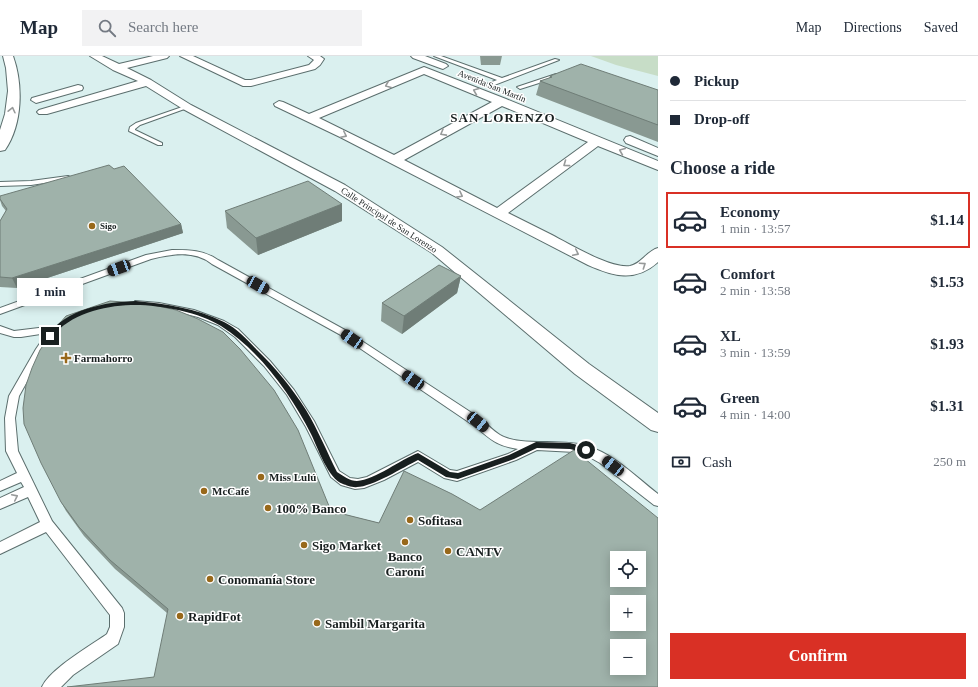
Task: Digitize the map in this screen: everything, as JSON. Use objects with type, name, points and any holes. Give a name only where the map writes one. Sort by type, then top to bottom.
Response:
[{"type":"main road","points":[[0,148],[15,99],[14,75],[8,56]]},
{"type":"street","name":"Calle Principal de San Lorenzo","points":[[95,56],[115,73],[130,74],[147,82],[187,107],[340,188],[437,250],[582,369],[658,424]]},
{"type":"street","points":[[115,73],[164,56]]},
{"type":"street","points":[[185,56],[243,83],[251,83],[312,67],[319,59],[313,56]]},
{"type":"street","name":"Avenida San Martín","points":[[416,56],[525,99]]},
{"type":"street","points":[[309,118],[424,70],[658,166]]},
{"type":"street","points":[[43,112],[147,82]]},
{"type":"street","points":[[36,100],[86,86]]},
{"type":"street","points":[[395,160],[502,101]]},
{"type":"street","points":[[278,104],[395,160],[498,214],[599,264],[625,271],[636,270],[645,265],[658,253]]},
{"type":"street","points":[[621,137],[658,152]]},
{"type":"street","points":[[498,214],[597,141]]},
{"type":"lane","points":[[436,56],[501,80]]},
{"type":"lane","points":[[489,85],[557,60]]},
{"type":"lane","points":[[520,87],[563,74]]},
{"type":"lane","points":[[160,144],[132,131],[132,128],[138,124],[187,107]]},
{"type":"lane","points":[[0,184],[31,183],[78,177]]},
{"type":"lane","points":[[0,311],[149,257],[181,251],[207,256],[215,262],[342,332],[478,422],[497,438],[515,443],[570,446],[586,450],[602,458],[658,501]]},
{"type":"lane","points":[[129,303],[165,306],[190,311],[222,324],[242,337],[288,388],[304,412],[335,474],[344,481],[357,484],[376,478],[418,456],[448,475],[458,476],[512,457],[536,445]]},
{"type":"lane","points":[[50,687],[68,670],[113,639],[117,627],[117,613],[48,525],[12,450],[10,418],[14,396],[39,351],[54,330],[65,322]]},
{"type":"lane","points":[[0,329],[18,336],[49,329],[54,330]]},
{"type":"lane","points":[[0,486],[24,475]]},
{"type":"lane","points":[[0,504],[30,490]]},
{"type":"lane","points":[[0,548],[48,525]]},
{"type":"green space","points":[[591,56],[658,56],[658,76],[616,65]]},
{"type":"building","points":[[581,64],[658,90],[658,125],[540,81]]},
{"type":"building","name":"Sigo","points":[[109,165],[114,169],[124,166],[181,224],[12,278],[0,277],[0,221],[7,209],[0,199],[0,196]]},
{"type":"building","points":[[308,181],[342,204],[256,238],[225,211]]},
{"type":"building","points":[[439,265],[461,276],[404,316],[382,303]]},
{"type":"building","points":[[110,301],[149,304],[176,310],[223,332],[240,349],[274,390],[298,430],[331,511],[379,523],[404,471],[452,494],[480,510],[574,450],[658,518],[658,687],[67,687],[154,677],[168,609],[110,560],[79,527],[61,502],[41,463],[24,424],[23,408],[26,385],[40,350],[66,316]]},
{"type":"place","name":"Sigo","points":[[92,226]]},
{"type":"place","name":"Farmahorro","points":[[66,358]]},
{"type":"place","name":"Miss Lulú","points":[[261,477]]},
{"type":"place","name":"McCafé","points":[[204,491]]},
{"type":"place","name":"100% Banco","points":[[268,508]]},
{"type":"place","name":"Sofitasa","points":[[410,520]]},
{"type":"place","name":"Banco Caroní","points":[[405,542]]},
{"type":"place","name":"Sigo Market","points":[[304,545]]},
{"type":"place","name":"CANTV","points":[[448,551]]},
{"type":"place","name":"Conomanía Store","points":[[210,579]]},
{"type":"place","name":"RapidFot","points":[[180,616]]},
{"type":"place","name":"Sambil Margarita","points":[[317,623]]},
{"type":"district","name":"SAN LORENZO","points":[[503,117]]},
{"type":"route","points":[[50,336],[54,330],[70,319],[89,310],[115,304],[136,303],[165,306],[190,311],[222,324],[242,337],[288,388],[304,412],[335,474],[344,481],[357,484],[376,478],[418,456],[448,475],[458,476],[512,457],[536,445],[570,446],[586,450]]}]
